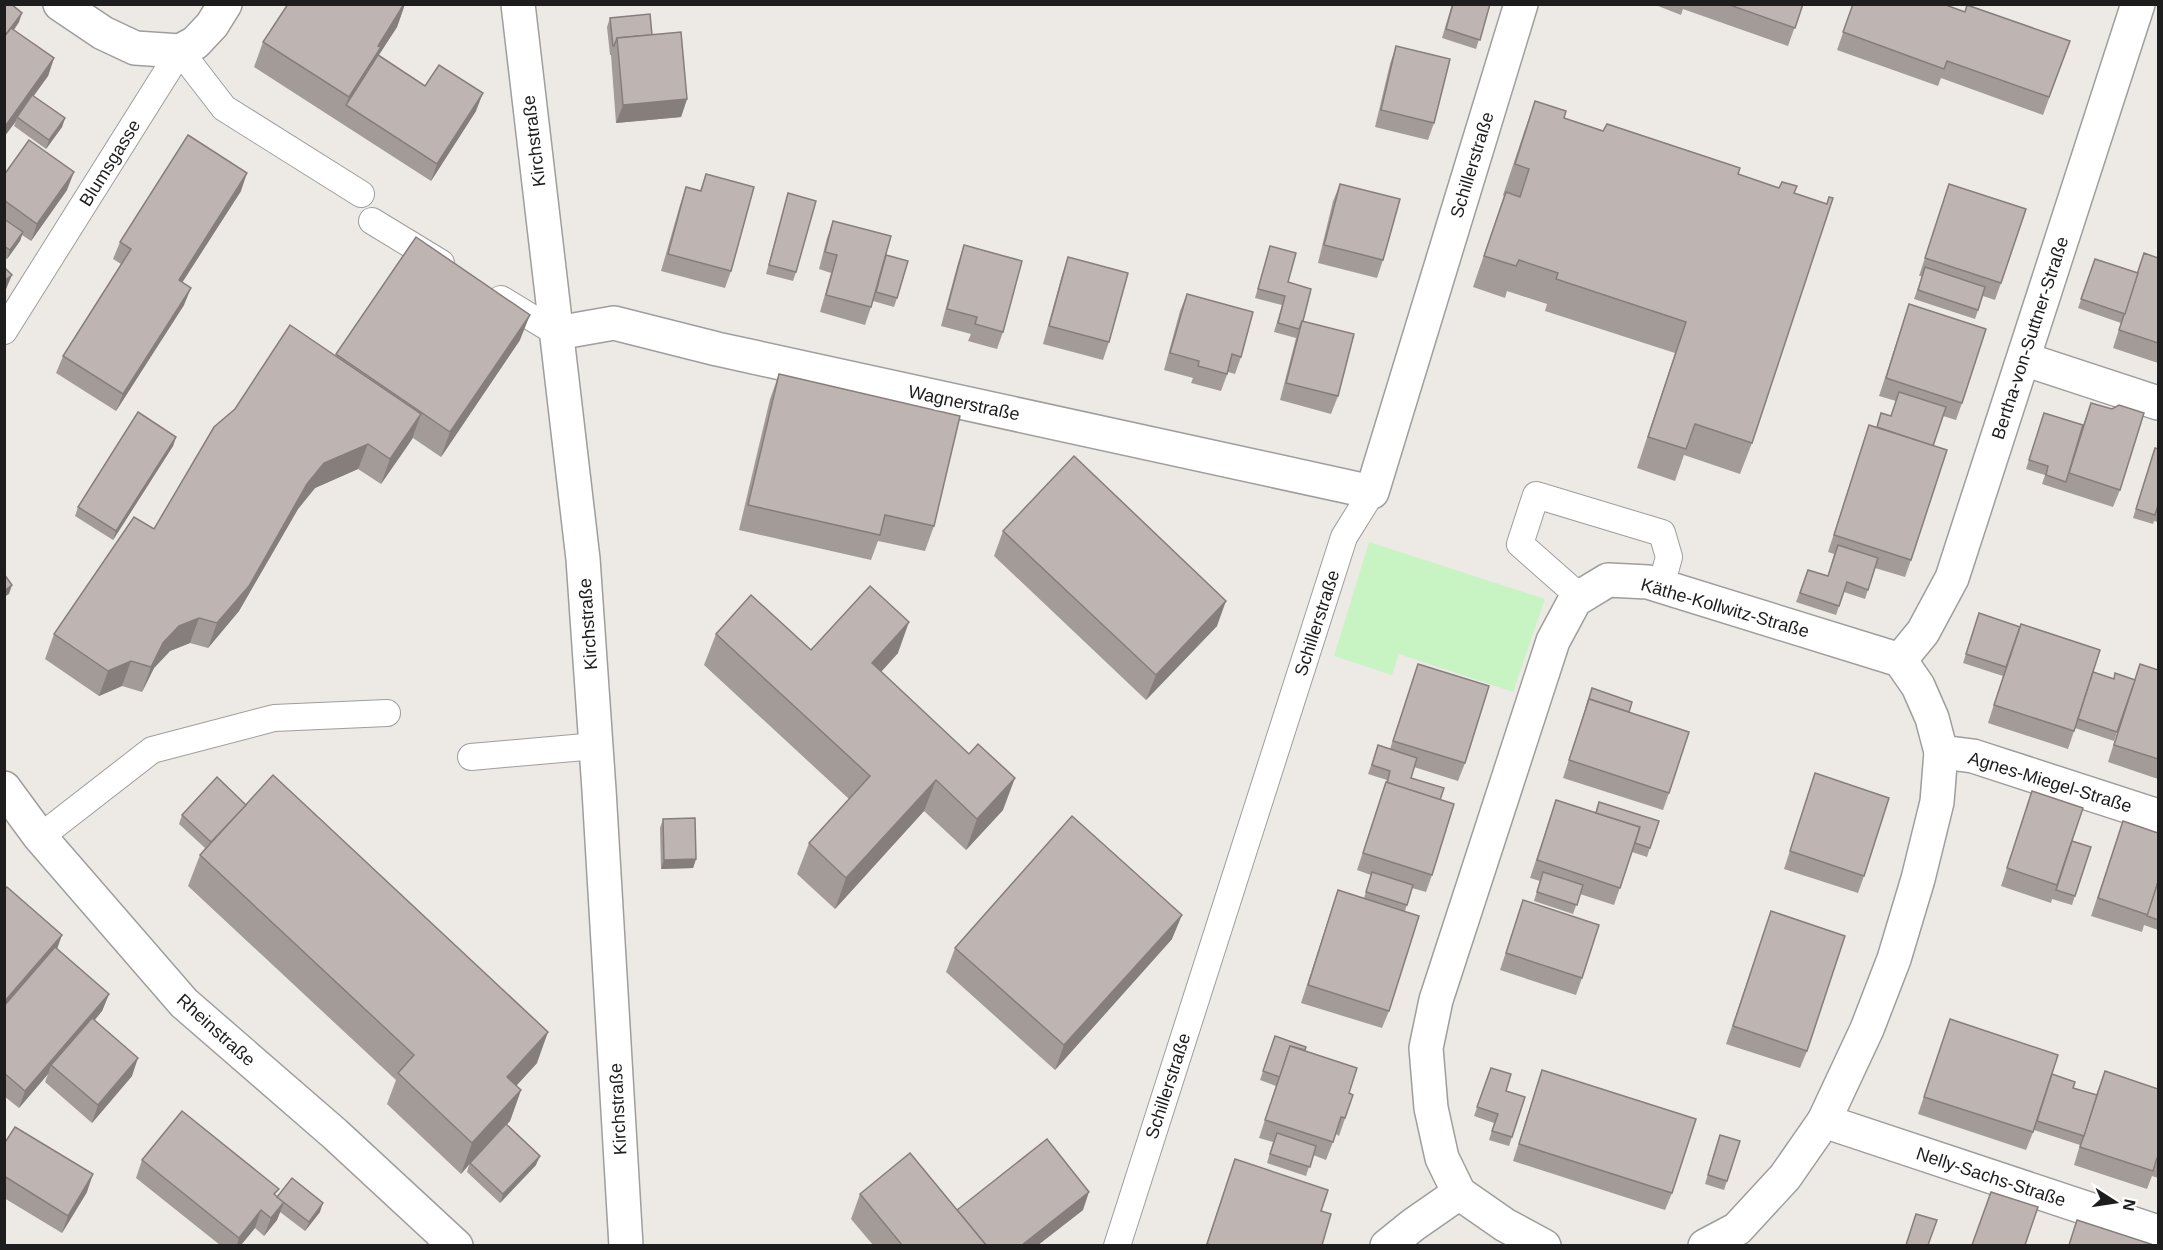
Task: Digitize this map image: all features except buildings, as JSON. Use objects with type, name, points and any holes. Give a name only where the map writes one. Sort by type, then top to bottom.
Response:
[{"type":"street","points":[[60,4],[103,33],[135,48],[180,51]]},
{"type":"street","name":"Blumsgasse","points":[[180,51],[195,43],[225,4]]},
{"type":"street","name":"Kirchstraße","points":[[518,4],[584,559],[626,1245]]},
{"type":"street","name":"Schillerstraße","points":[[1372,492],[1521,4]]},
{"type":"street","name":"Bertha-von-Suttner-Straße","points":[[1900,660],[1923,632],[1952,578],[2138,4]]},
{"type":"street","points":[[2147,4],[2158,7]]},
{"type":"street","name":"Wagnerstraße","points":[[557,333],[614,322],[717,349],[1372,492]]},
{"type":"street","points":[[2024,359],[2158,403]]},
{"type":"street","name":"Käthe-Kollwitz-Straße","points":[[1545,1245],[1504,1226],[1459,1193],[1442,1158],[1431,1108],[1426,1048],[1436,999],[1554,641],[1575,600],[1608,580],[1648,582],[1900,660]]},
{"type":"street","points":[[1705,1245],[1737,1229],[1785,1177],[1824,1122],[1867,1029],[1894,959],[1918,879],[1937,801],[1941,752],[1932,718],[1923,697],[1900,660]]},
{"type":"street","name":"Agnes-Miegel-Straße","points":[[1941,752],[1972,756],[2158,816]]},
{"type":"street","name":"Rheinstraße","points":[[4,788],[40,837],[184,1003],[335,1134],[456,1245]]},
{"type":"street","name":"Nelly-Sachs-Straße","points":[[1824,1122],[2158,1232]]},
{"type":"street","points":[[1387,1245],[1459,1193]]},
{"type":"lane","points":[[180,51],[224,108],[361,194]]},
{"type":"lane","name":"Blumsgasse","points":[[4,331],[180,51]]},
{"type":"lane","points":[[372,221],[557,333]]},
{"type":"lane","name":"Schillerstraße","points":[[1117,1245],[1344,537],[1372,492]]},
{"type":"lane","points":[[1580,597],[1520,544],[1536,495],[1662,533],[1669,556],[1661,586]]},
{"type":"lane","points":[[40,837],[152,750],[274,718],[387,713]]},
{"type":"lane","points":[[471,758],[596,746]]},
{"type":"green space","points":[[1369,542],[1545,599],[1513,692],[1399,654],[1392,675],[1334,656]]}]
